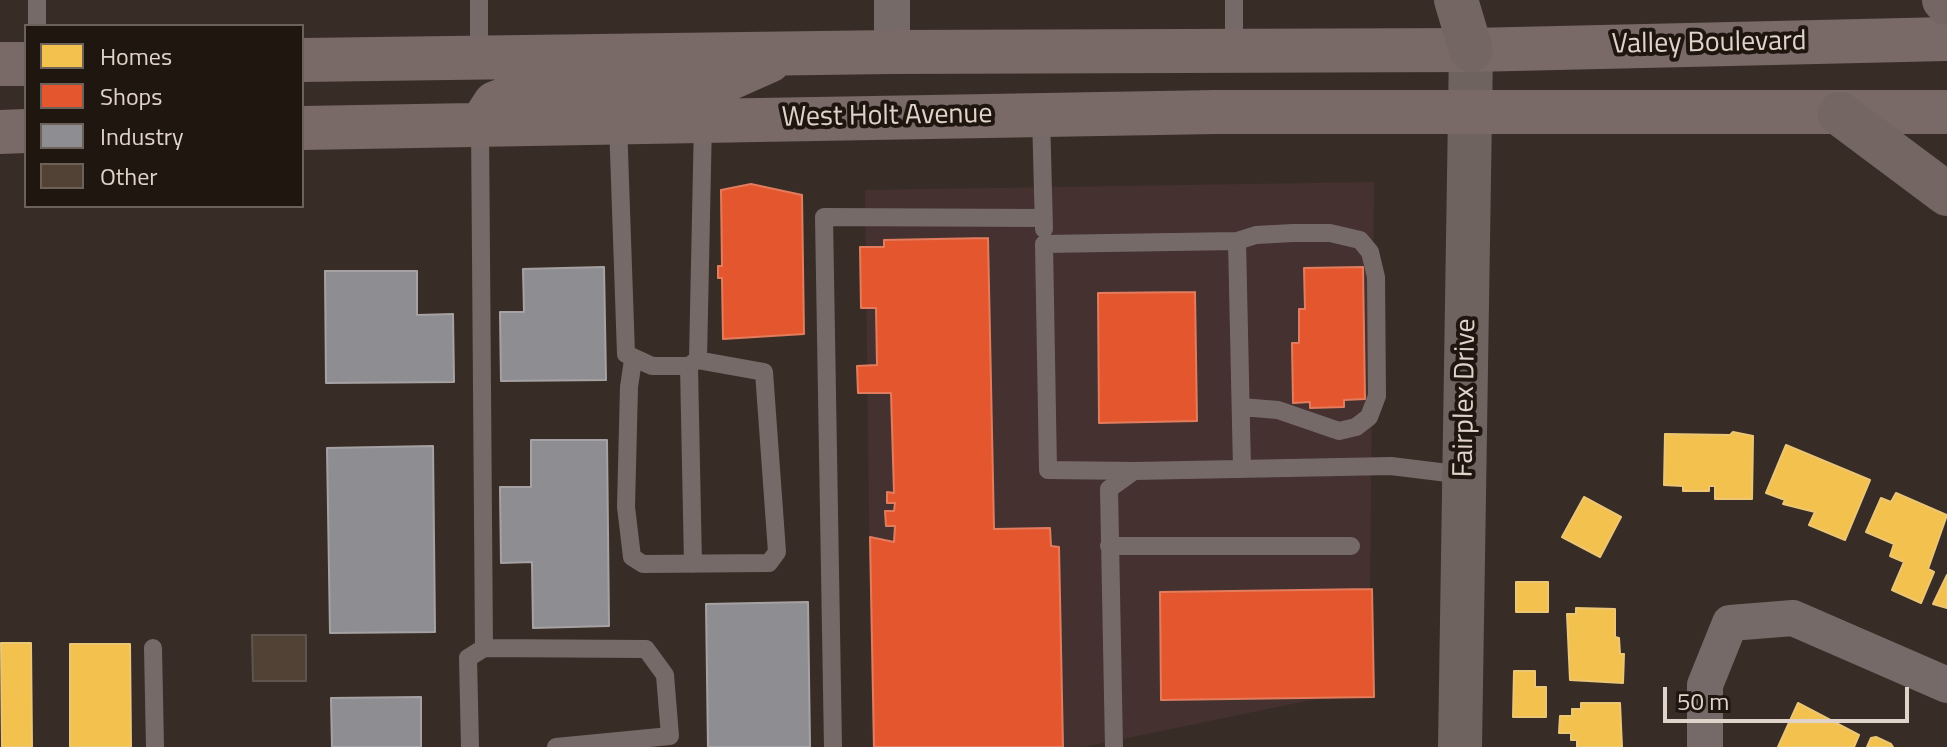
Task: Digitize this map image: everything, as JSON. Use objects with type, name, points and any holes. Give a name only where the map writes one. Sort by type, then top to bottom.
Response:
[{"type":"highway","points":[[1456,0],[1471,50]]},
{"type":"highway","points":[[1471,50],[1484,0]]},
{"type":"highway","points":[[1840,114],[1947,194]]},
{"type":"main road","name":"Valley Boulevard","points":[[1471,50],[1947,39]]},
{"type":"main road","points":[[304,60],[892,52],[1471,50]]},
{"type":"main road","name":"Fairplex Drive","points":[[1460,747],[1473,110],[1471,50]]},
{"type":"main road","points":[[480,126],[495,103],[527,91],[706,89],[787,53]]},
{"type":"main road","points":[[0,64],[24,64]]},
{"type":"main road","points":[[1473,110],[1840,114],[1947,112]]},
{"type":"main road","name":"West Holt Avenue","points":[[304,128],[1041,114],[1473,110]]},
{"type":"main road","points":[[0,132],[24,131]]},
{"type":"street","points":[[892,0],[892,52]]},
{"type":"street","points":[[1705,747],[1705,685],[1730,623],[1793,618],[1947,685]]},
{"type":"lane","points":[[37,0],[37,24]]},
{"type":"lane","points":[[479,0],[479,57]]},
{"type":"lane","points":[[1234,0],[1234,51]]},
{"type":"lane","points":[[1041,114],[1048,470],[1391,466],[1464,475]]},
{"type":"lane","points":[[693,564],[693,363],[703,121]]},
{"type":"lane","points":[[618,123],[626,354],[633,360],[652,366],[693,363],[759,369],[766,375],[777,552],[769,563],[643,564],[632,557],[626,507],[629,387],[633,360]]},
{"type":"lane","points":[[480,126],[484,648]]},
{"type":"lane","points":[[833,747],[824,217],[1043,218]]},
{"type":"lane","points":[[1044,244],[1237,241],[1256,235],[1293,233],[1330,233],[1360,240],[1370,252],[1376,277],[1377,396],[1369,417],[1356,427],[1339,431],[1278,410],[1241,407]]},
{"type":"lane","points":[[1237,241],[1242,469]]},
{"type":"lane","points":[[1114,747],[1109,489],[1137,471]]},
{"type":"lane","points":[[1109,546],[1351,546]]},
{"type":"lane","points":[[153,648],[155,747]]},
{"type":"lane","points":[[470,747],[468,658],[484,648],[646,649],[665,675],[670,736],[556,747]]},
{"type":"shaded area","points":[[1374,182],[1369,688],[1084,747],[872,747],[865,190]]},
{"type":"building: Homes","points":[[1733,432],[1753,436],[1752,499],[1715,499],[1715,486],[1709,486],[1709,491],[1683,491],[1683,486],[1664,485],[1665,434],[1730,435]]},
{"type":"building: Homes","points":[[1786,445],[1870,480],[1845,540],[1809,525],[1815,512],[1783,504],[1785,500],[1766,493]]},
{"type":"building: Homes","points":[[1896,493],[1947,515],[1928,569],[1934,572],[1921,603],[1892,590],[1904,562],[1890,556],[1894,544],[1866,532],[1881,498],[1891,502]]},
{"type":"building: Homes","points":[[1584,497],[1621,517],[1600,557],[1562,537]]},
{"type":"building: Homes","points":[[1947,575],[1947,608],[1933,604]]},
{"type":"building: Homes","points":[[1516,582],[1548,582],[1548,612],[1516,612]]},
{"type":"building: Homes","points":[[1576,608],[1615,609],[1615,637],[1619,638],[1620,654],[1624,654],[1623,683],[1570,680],[1567,614],[1576,614]]},
{"type":"building: Homes","points":[[1,643],[31,643],[32,747],[2,747]]},
{"type":"building: Homes","points":[[70,644],[130,644],[131,747],[70,747]]},
{"type":"building: Homes","points":[[1514,671],[1535,671],[1535,687],[1546,687],[1546,717],[1513,717]]},
{"type":"building: Homes","points":[[1581,703],[1620,703],[1622,747],[1577,747],[1577,740],[1571,740],[1571,733],[1559,733],[1560,716],[1572,716],[1572,709],[1581,709]]},
{"type":"building: Homes","points":[[1798,703],[1859,735],[1854,747],[1778,747]]},
{"type":"building: Homes","points":[[1876,737],[1893,747],[1867,747],[1871,738]]},
{"type":"building: Shops","points":[[751,184],[802,195],[804,334],[723,339],[722,278],[718,278],[718,266],[722,266],[721,190]]},
{"type":"building: Shops","points":[[988,238],[994,529],[1050,528],[1051,546],[1059,547],[1063,747],[874,747],[870,537],[894,542],[895,526],[886,526],[885,511],[894,511],[895,503],[887,503],[887,492],[894,493],[891,393],[858,393],[857,366],[877,365],[876,308],[861,308],[860,247],[884,247],[884,240]]},
{"type":"building: Shops","points":[[1363,267],[1365,399],[1344,400],[1344,407],[1310,408],[1310,402],[1293,403],[1292,343],[1299,343],[1299,309],[1305,309],[1304,268]]},
{"type":"building: Shops","points":[[1195,292],[1197,421],[1099,423],[1098,293]]},
{"type":"building: Shops","points":[[1372,589],[1374,697],[1161,700],[1160,592]]},
{"type":"building: Industry","points":[[604,267],[606,380],[501,381],[500,312],[524,312],[523,269]]},
{"type":"building: Industry","points":[[325,271],[417,271],[417,315],[453,314],[454,382],[326,383]]},
{"type":"building: Industry","points":[[531,440],[607,440],[609,626],[533,628],[532,562],[501,563],[500,487],[531,487]]},
{"type":"building: Industry","points":[[433,446],[435,632],[330,633],[327,448]]},
{"type":"building: Industry","points":[[808,602],[810,747],[708,747],[706,604]]},
{"type":"building: Industry","points":[[421,697],[421,747],[332,747],[331,698]]},
{"type":"building: Other","points":[[252,635],[306,635],[306,681],[253,681]]}]
